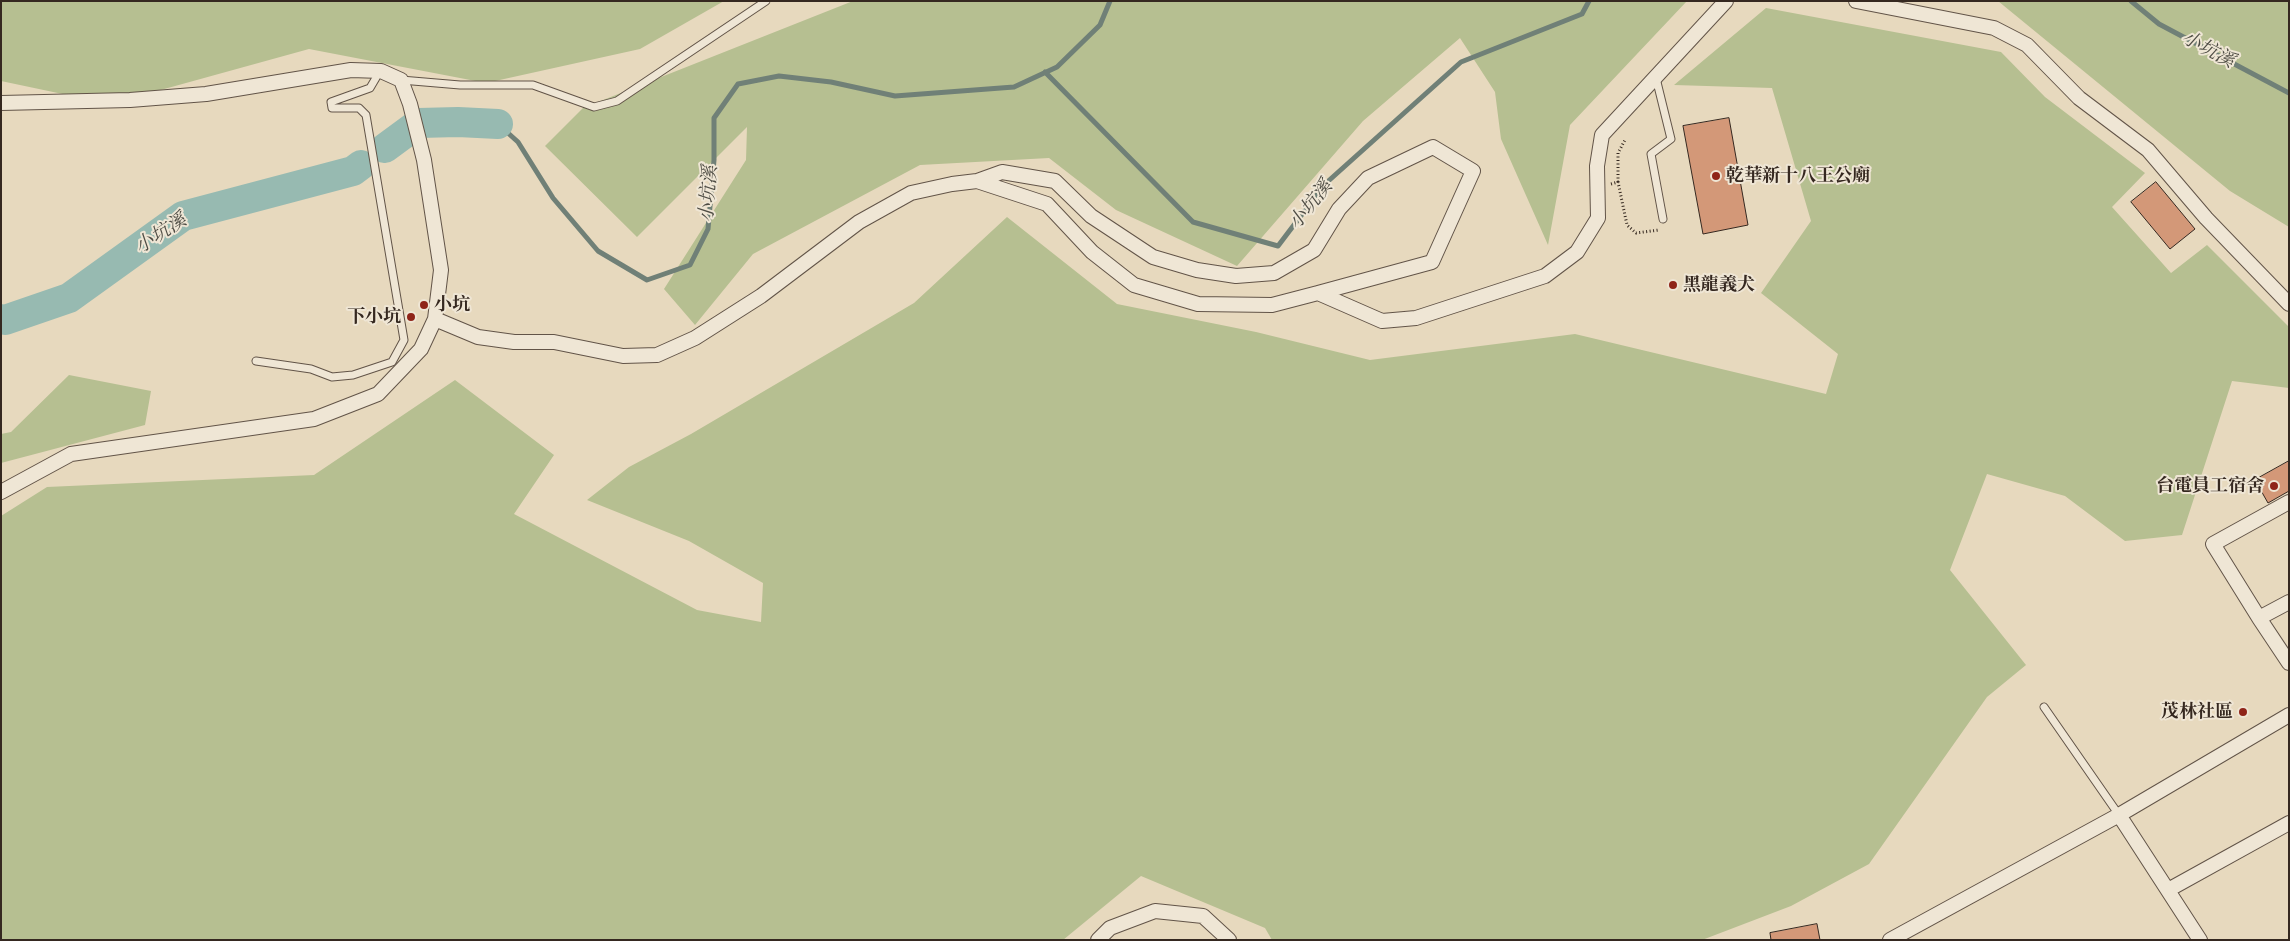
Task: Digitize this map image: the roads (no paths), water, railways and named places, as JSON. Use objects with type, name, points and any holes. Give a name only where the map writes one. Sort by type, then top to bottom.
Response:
[{"type":"street","points":[[1318,293],[1382,321],[1416,318],[1546,276],[1577,252],[1598,218],[1599,188],[1597,166],[1602,135],[1726,1]]},
{"type":"street","points":[[1856,1],[1994,28],[2027,45],[2079,98],[2148,150],[2206,218],[2289,304]]},
{"type":"street","points":[[1,103],[130,100],[206,94],[351,70],[381,71],[401,80],[410,104],[424,160],[441,270],[435,319],[421,349],[396,367],[378,394],[314,419],[70,454],[1,492]]},
{"type":"street","points":[[435,319],[478,337],[514,342],[554,342],[623,356],[657,355],[695,338],[761,296],[859,222],[911,193],[952,184],[977,181],[1002,172],[1055,181],[1091,216],[1154,257],[1197,270],[1236,276],[1274,273],[1314,250],[1339,209],[1368,178],[1433,147],[1473,171],[1432,262],[1272,305],[1198,304],[1134,285],[1092,252],[1047,204],[977,181]]},
{"type":"street","points":[[2289,502],[2213,544],[2289,663]]},
{"type":"street","points":[[2259,618],[2289,602]]},
{"type":"street","points":[[1890,940],[2119,814],[2289,715]]},
{"type":"street","points":[[2119,814],[2200,940]]},
{"type":"street","points":[[2168,890],[2289,823]]},
{"type":"street","points":[[1098,940],[1110,928],[1155,911],[1203,916],[1229,940]]},
{"type":"lane","points":[[401,80],[460,85],[533,85],[594,107],[617,102],[766,1]]},
{"type":"lane","points":[[256,361],[311,369],[332,377],[396,367],[404,340],[366,114],[359,108],[332,108],[332,102],[370,88],[381,71]]},
{"type":"lane","points":[[1656,77],[1671,139],[1651,154],[1662,219]]},
{"type":"lane","points":[[2044,706],[2119,814]]},
{"type":"waterway","name":"小坑溪","points":[[498,124],[518,142],[553,198],[598,251],[647,280],[690,265],[708,229],[714,160],[714,118],[738,84],[779,76],[831,82],[895,96],[1014,87],[1057,67],[1100,25],[1110,1]]},
{"type":"waterway","name":"小坑溪","points":[[1045,72],[1193,222],[1278,246],[1325,184],[1461,62],[1582,14],[1589,1]]},
{"type":"waterway","name":"小坑溪","points":[[2131,1],[2159,24],[2289,93]]},
{"type":"waterway","name":"小坑溪","points":[[385,148],[419,123],[498,124]]},
{"type":"waterway","name":"小坑溪","points":[[1,319],[5,320],[69,298],[183,216],[353,171],[361,165]]},
{"type":"place","name":"乾華新十八王公廟","points":[[1716,176]]},
{"type":"place","name":"黑龍義犬","points":[[1673,285]]},
{"type":"place","name":"小坑","points":[[424,305]]},
{"type":"place","name":"下小坑","points":[[411,317]]},
{"type":"place","name":"台電員工宿舍","points":[[2274,486]]},
{"type":"place","name":"茂林社區","points":[[2243,712]]}]
